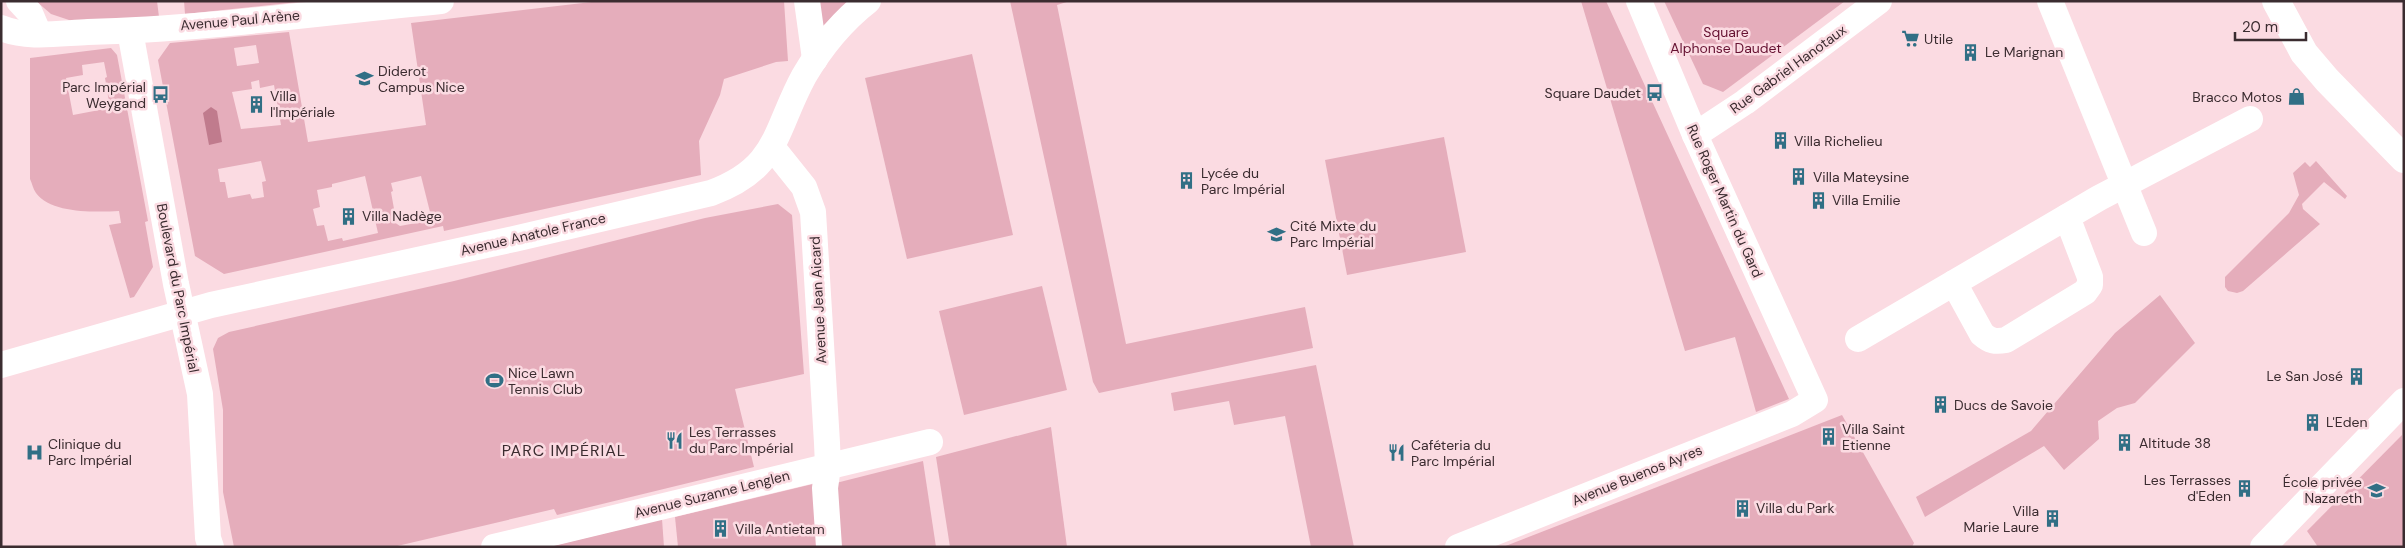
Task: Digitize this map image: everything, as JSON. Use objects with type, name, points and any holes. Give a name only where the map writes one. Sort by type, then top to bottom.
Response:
[{"type":"street","points":[[19,1],[30,13],[39,34]]},
{"type":"street","name":"Avenue Paul Arène","points":[[1,28],[39,34],[130,31],[441,1]]},
{"type":"street","points":[[807,1],[815,59]]},
{"type":"street","points":[[815,59],[840,25],[868,1]]},
{"type":"street","name":"Rue Roger Martin du Gard","points":[[1639,1],[1696,135],[1815,400]]},
{"type":"street","name":"Rue Gabriel Hanotaux","points":[[1696,135],[1753,96],[1879,1]]},
{"type":"street","points":[[2050,1],[2144,233]]},
{"type":"street","points":[[2276,1],[2304,53],[2327,80],[2404,159]]},
{"type":"street","name":"Boulevard du Parc Impérial","points":[[130,31],[182,313],[200,394],[203,472],[208,538],[211,547]]},
{"type":"street","name":"Avenue Anatole France","points":[[1,365],[182,313],[727,188],[752,172],[772,147],[804,78],[815,59]]},
{"type":"street","points":[[1858,339],[2124,185],[2250,119]]},
{"type":"street","name":"Avenue Jean Aicard","points":[[772,147],[804,187],[813,212],[828,466],[826,488],[829,547]]},
{"type":"street","points":[[1954,283],[1982,334],[1989,340],[1997,342],[2006,340],[2085,292],[2090,285],[2088,270],[2067,217]]},
{"type":"street","name":"Avenue Buenos Ayres","points":[[1458,547],[1792,414],[1815,400]]},
{"type":"street","points":[[2263,547],[2404,401]]},
{"type":"street","name":"Avenue Suzanne Lenglen","points":[[494,547],[930,442]]},
{"type":"green space","points":[[36,1],[157,1],[159,17],[78,23],[51,14]]},
{"type":"green space","points":[[184,1],[307,1],[185,14]]},
{"type":"green space","points":[[600,1],[784,1],[788,61],[776,62],[724,79],[720,95],[699,141],[701,175],[444,231],[443,226],[224,274],[195,256],[158,60],[170,43],[289,32],[308,142],[426,125],[411,23]],"holes":[[[256,45],[259,63],[237,66],[234,48]],[[259,80],[260,88],[274,85],[281,125],[241,129],[232,92],[252,89],[251,82]],[[261,161],[266,181],[262,182],[264,197],[252,199],[250,194],[228,198],[225,182],[220,182],[218,169]],[[365,176],[378,233],[343,241],[342,238],[328,241],[324,225],[317,226],[313,209],[320,207],[317,190],[332,187],[332,184]],[[421,176],[432,220],[400,226],[394,222],[396,220],[391,192],[393,191],[391,183]]]},
{"type":"green space","points":[[815,1],[858,1],[818,29]]},
{"type":"green space","points":[[1010,1],[1070,1],[1057,5],[1126,344],[1305,307],[1313,348],[1099,393],[1093,382]]},
{"type":"green space","points":[[1581,1],[1606,1],[1789,399],[1756,412],[1735,337],[1685,351]]},
{"type":"green space","name":"Square Alphonse Daudet","points":[[1664,1],[1845,1],[1723,92],[1703,84]]},
{"type":"green space","points":[[111,48],[117,55],[148,221],[145,222],[153,267],[134,297],[130,298],[109,225],[121,223],[119,211],[98,212],[63,208],[43,200],[34,190],[30,179],[30,58]],"holes":[[[104,62],[107,77],[105,78],[110,108],[73,115],[66,78],[83,75],[82,65]]]},
{"type":"green space","points":[[972,54],[1013,235],[907,259],[865,78]]},
{"type":"green space","points":[[1444,137],[1466,252],[1347,275],[1325,160]]},
{"type":"green space","points":[[2316,161],[2347,196],[2345,199],[2324,182],[2302,204],[2303,209],[2320,224],[2243,291],[2237,293],[2228,291],[2225,287],[2225,277],[2289,213],[2299,195],[2293,173],[2305,162],[2310,167]]},
{"type":"green space","name":"Nice Lawn Tennis Club","points":[[778,204],[792,215],[804,374],[735,389],[754,467],[557,515],[554,509],[393,547],[234,547],[223,492],[223,410],[213,349],[218,338],[229,332],[454,281],[705,218]]},
{"type":"green space","points":[[1042,286],[1067,390],[964,415],[939,311]]},
{"type":"green space","points":[[2160,295],[2195,343],[2135,403],[2117,408],[2098,421],[2099,439],[2064,470],[2044,446],[1925,517],[1916,497],[2031,431],[2115,333]]},
{"type":"green space","points":[[1316,365],[1354,547],[1311,547],[1285,416],[1234,425],[1229,401],[1174,411],[1171,393]]},
{"type":"green space","points":[[1842,415],[1914,543],[1912,547],[1503,547]]},
{"type":"green space","points":[[1051,427],[1067,547],[950,547],[936,457]]},
{"type":"green space","name":"École privée Nazareth","points":[[2402,435],[2404,547],[2318,547],[2307,531]]},
{"type":"green space","points":[[923,461],[936,547],[840,547],[836,483]]},
{"type":"green space","points":[[817,483],[821,547],[678,547],[675,517]]},
{"type":"green space","points":[[662,519],[664,547],[548,547]]},
{"type":"shaded area","points":[[211,107],[217,111],[222,142],[209,145],[203,113]]},
{"type":"place","name":"Utile","points":[[1910,39]]},
{"type":"place","name":"Le Marignan","points":[[1971,52]]},
{"type":"place","name":"Diderot Campus Nice","points":[[364,79]]},
{"type":"place","name":"Square Daudet","points":[[1655,93]]},
{"type":"place","name":"Parc Impérial Weygand","points":[[160,95]]},
{"type":"place","name":"Bracco Motos","points":[[2296,97]]},
{"type":"place","name":"Villa l'Impériale","points":[[256,104]]},
{"type":"place","name":"Villa Richelieu","points":[[1780,141]]},
{"type":"place","name":"Villa Mateysine","points":[[1799,177]]},
{"type":"place","name":"Lycée du Parc Impérial","points":[[1187,181]]},
{"type":"place","name":"Villa Emilie","points":[[1818,200]]},
{"type":"place","name":"Villa Nadège","points":[[348,216]]},
{"type":"place","name":"Cité Mixte du Parc Impérial","points":[[1276,234]]},
{"type":"place","name":"Le San José","points":[[2357,376]]},
{"type":"place","name":"Nice Lawn Tennis Club","points":[[494,381]]},
{"type":"place","name":"Ducs de Savoie","points":[[1940,405]]},
{"type":"place","name":"L'Eden","points":[[2312,422]]},
{"type":"place","name":"Villa Saint Etienne","points":[[1828,437]]},
{"type":"place","name":"Les Terrasses du Parc Impérial","points":[[675,440]]},
{"type":"place","name":"Altitude 38","points":[[2125,443]]},
{"type":"place","name":"Clinique du Parc Impérial","points":[[34,452]]},
{"type":"place","name":"Caféteria du Parc Impérial","points":[[1397,453]]},
{"type":"place","name":"Les Terrasses d'Eden","points":[[2245,488]]},
{"type":"place","name":"École privée Nazareth","points":[[2376,490]]},
{"type":"place","name":"Villa du Park","points":[[1742,508]]},
{"type":"place","name":"Villa Marie Laure","points":[[2053,519]]},
{"type":"place","name":"Villa Antietam","points":[[721,529]]},
{"type":"district","name":"PARC IMPÉRIAL","points":[[564,450]]}]
